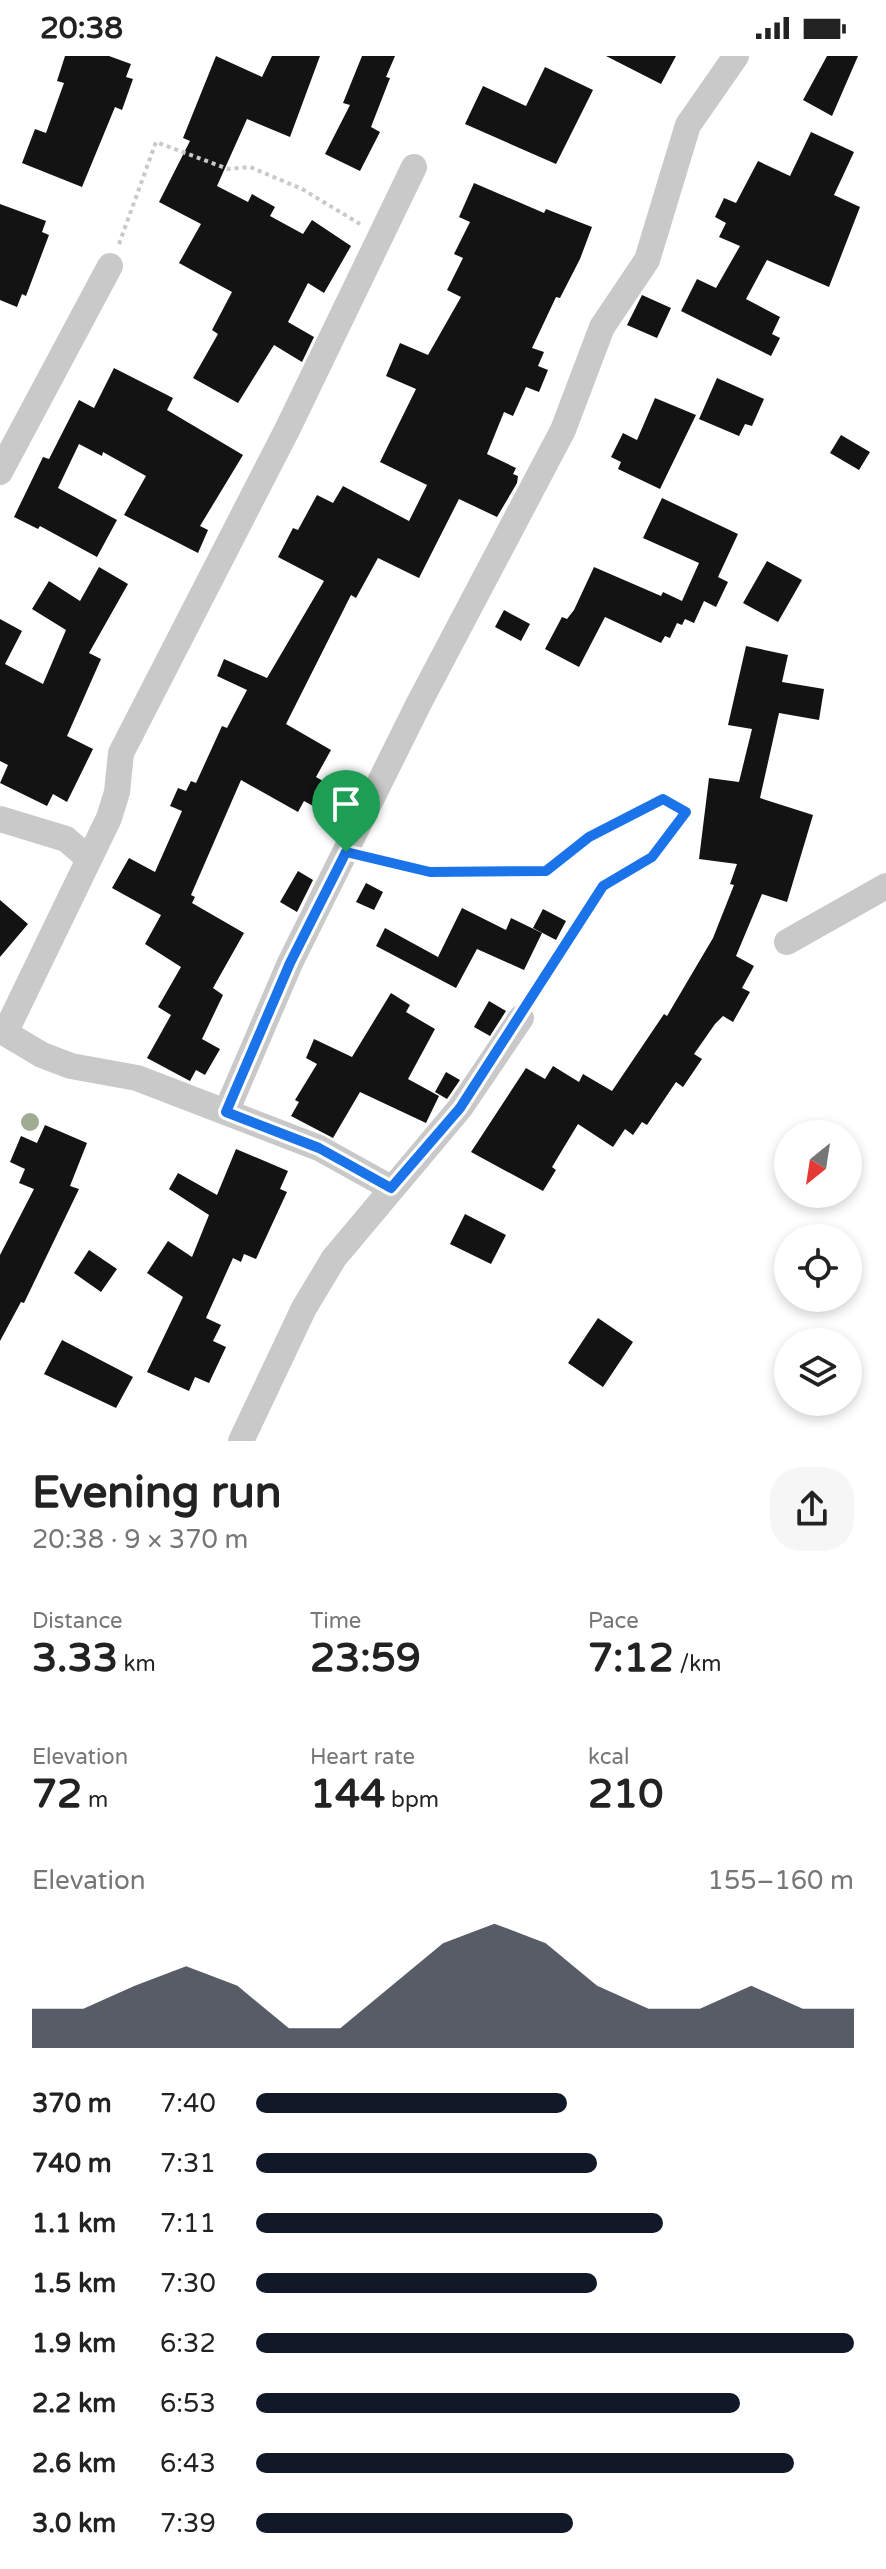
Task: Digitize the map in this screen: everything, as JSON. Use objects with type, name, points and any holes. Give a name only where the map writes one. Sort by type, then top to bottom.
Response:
[{"type":"street","points":[[226,1112],[290,963],[419,703],[563,430],[602,327],[647,260],[688,125],[736,56]]},
{"type":"street","points":[[391,1188],[319,1148],[226,1112],[137,1078],[71,1066],[2,1038],[89,859],[117,792],[121,753],[288,428],[414,167]]},
{"type":"street","points":[[0,472],[110,266]]},
{"type":"street","points":[[0,819],[66,839],[89,859]]},
{"type":"street","points":[[787,942],[886,886]]},
{"type":"street","points":[[241,1441],[334,1258],[460,1108],[521,1018]]},
{"type":"path","points":[[110,266],[156,142],[228,169],[250,167],[302,189],[367,227]]},
{"type":"path","points":[[346,852],[430,872],[546,871],[589,837],[663,799],[686,812],[652,857],[603,886],[521,1018]]},
{"type":"building","points":[[65,56],[109,56],[131,64],[126,77],[133,79],[122,110],[115,107],[82,187],[22,163],[35,129],[46,133],[64,83],[57,81]]},
{"type":"building","points":[[216,56],[262,77],[272,56],[320,56],[290,137],[247,119],[217,186],[248,202],[252,194],[275,207],[270,216],[303,234],[312,220],[351,246],[324,293],[308,283],[288,322],[314,337],[302,362],[274,345],[238,403],[193,378],[218,334],[212,330],[232,292],[179,263],[201,224],[159,202],[190,141],[183,138]]},
{"type":"building","points":[[362,56],[395,56],[371,127],[380,132],[360,171],[325,154],[350,105],[343,103]]},
{"type":"building","points":[[606,56],[676,56],[661,84]]},
{"type":"building","points":[[827,56],[858,56],[832,116],[803,100]]},
{"type":"building","points":[[545,67],[593,90],[556,164],[465,124],[483,86],[526,106]]},
{"type":"building","points":[[811,132],[854,152],[834,195],[860,207],[829,287],[767,260],[746,299],[780,317],[772,334],[780,338],[771,356],[681,311],[697,279],[716,288],[740,246],[719,237],[726,223],[715,217],[724,198],[736,203],[758,161],[790,176]]},
{"type":"building","points":[[474,183],[544,213],[546,209],[592,227],[580,259],[560,298],[556,297],[532,348],[544,352],[538,366],[548,370],[539,392],[526,387],[513,416],[504,412],[487,454],[516,468],[513,474],[518,476],[517,483],[497,517],[459,499],[419,578],[378,558],[356,598],[351,595],[286,724],[331,750],[316,777],[328,784],[315,807],[304,801],[298,812],[241,780],[191,895],[195,897],[192,903],[244,933],[213,988],[223,995],[202,1039],[220,1049],[205,1075],[196,1070],[190,1081],[147,1058],[171,1015],[158,1007],[181,967],[145,944],[161,915],[112,888],[129,858],[155,872],[182,811],[170,806],[178,788],[186,791],[191,781],[196,783],[222,726],[227,728],[247,690],[217,676],[224,659],[267,678],[324,581],[278,557],[293,528],[298,530],[317,495],[333,503],[343,486],[409,521],[427,485],[380,462],[416,389],[386,376],[400,343],[428,355],[461,297],[447,290],[463,258],[454,254],[470,222],[459,217]]},
{"type":"building","points":[[0,204],[46,221],[42,232],[49,235],[26,296],[22,294],[17,307],[0,300]]},
{"type":"building","points":[[642,295],[671,308],[657,338],[627,325]]},
{"type":"building","points":[[114,368],[173,398],[167,410],[243,455],[200,526],[208,530],[198,553],[124,515],[146,476],[103,452],[102,456],[79,444],[58,488],[117,520],[97,557],[40,526],[38,529],[14,517],[43,457],[49,459],[79,400],[94,408]]},
{"type":"building","points":[[717,378],[764,399],[752,426],[745,424],[739,436],[699,419]]},
{"type":"building","points":[[655,398],[696,415],[660,489],[618,469],[621,462],[611,457],[623,433],[637,440]]},
{"type":"building","points":[[841,435],[870,452],[859,470],[830,453]]},
{"type":"building","points":[[662,498],[738,534],[718,577],[728,582],[716,607],[704,601],[694,623],[685,619],[682,625],[677,623],[670,638],[665,636],[661,643],[605,617],[579,667],[545,649],[562,617],[567,619],[574,610],[594,567],[661,596],[663,592],[682,601],[699,563],[643,538]]},
{"type":"building","points":[[767,561],[802,580],[778,622],[743,603]]},
{"type":"building","points":[[99,567],[128,584],[89,653],[101,659],[67,736],[93,749],[67,802],[53,794],[47,806],[0,783],[8,765],[0,761],[0,619],[22,631],[5,664],[43,684],[66,630],[32,609],[49,581],[80,601]]},
{"type":"building","points":[[504,610],[530,624],[521,641],[495,627]]},
{"type":"building","points":[[746,646],[788,655],[782,682],[824,689],[819,720],[779,713],[760,798],[813,815],[787,902],[762,894],[736,956],[754,966],[742,988],[750,992],[733,1022],[723,1016],[715,1024],[694,1054],[702,1059],[683,1087],[676,1082],[647,1125],[642,1122],[633,1135],[625,1129],[613,1147],[578,1124],[552,1167],[556,1170],[543,1191],[471,1152],[526,1068],[545,1079],[553,1066],[579,1082],[583,1074],[612,1091],[664,1014],[667,1016],[713,938],[734,885],[730,884],[737,864],[699,859],[709,778],[739,782],[752,729],[728,725]]},
{"type":"building","points":[[298,871],[313,880],[297,912],[280,902]]},
{"type":"building","points":[[366,883],[383,892],[374,910],[356,902]]},
{"type":"building","points":[[0,900],[28,924],[0,957]]},
{"type":"building","points":[[462,908],[506,930],[511,918],[542,933],[524,970],[477,949],[456,988],[376,946],[385,928],[438,957]]},
{"type":"building","points":[[543,909],[566,921],[556,940],[533,928]]},
{"type":"building","points":[[391,993],[410,1005],[406,1012],[435,1029],[408,1079],[439,1096],[426,1123],[360,1092],[333,1138],[291,1116],[299,1102],[295,1100],[317,1064],[306,1058],[314,1039],[352,1057]]},
{"type":"building","points":[[489,1001],[506,1011],[490,1036],[474,1027]]},
{"type":"building","points":[[446,1072],[460,1080],[447,1099],[435,1092]]},
{"type":"building","points":[[45,1125],[87,1143],[70,1186],[79,1189],[24,1303],[21,1302],[0,1341],[0,1255],[34,1189],[19,1183],[25,1169],[10,1162],[21,1136],[37,1143]]},
{"type":"building","points":[[236,1149],[288,1171],[280,1189],[287,1192],[256,1259],[244,1254],[241,1262],[233,1258],[206,1318],[221,1325],[213,1341],[226,1347],[209,1383],[195,1377],[189,1391],[147,1372],[183,1297],[147,1273],[168,1241],[192,1257],[209,1215],[169,1189],[178,1173],[217,1195]]},
{"type":"building","points":[[465,1214],[506,1235],[491,1264],[450,1244]]},
{"type":"building","points":[[89,1250],[117,1269],[101,1292],[74,1273]]},
{"type":"building","points":[[598,1318],[633,1342],[603,1387],[568,1363]]},
{"type":"building","points":[[62,1340],[133,1377],[116,1408],[44,1374]]},
{"type":"route","points":[[663,799],[686,812],[652,857],[603,886],[521,1018],[460,1108],[391,1188],[319,1148],[226,1112],[290,963],[346,852],[430,872],[546,871],[589,837],[663,799]]}]
